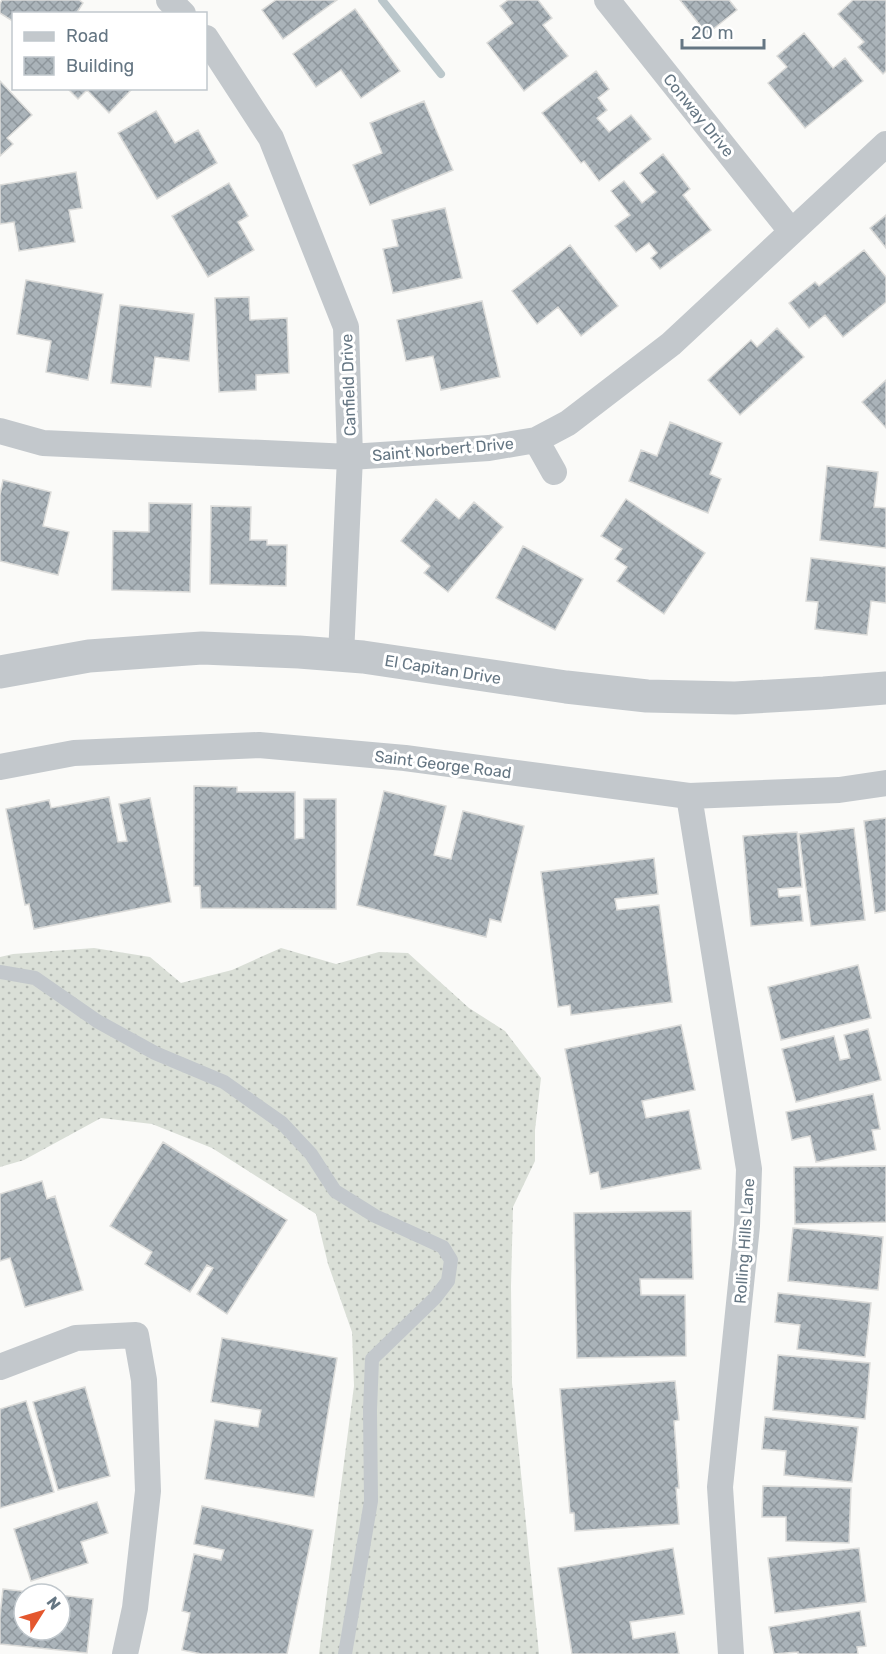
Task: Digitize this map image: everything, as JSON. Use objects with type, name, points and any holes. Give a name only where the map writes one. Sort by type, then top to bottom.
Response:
[{"type":"street","points":[[169,0],[181,12]]},
{"type":"street","name":"Conway Drive","points":[[607,0],[791,231]]},
{"type":"street","name":"Canfield Drive","points":[[207,41],[271,138],[346,327],[350,457],[341,656]]},
{"type":"street","name":"Saint Norbert Drive","points":[[0,431],[43,443],[350,457],[489,448],[536,440],[568,423],[671,344],[886,144]]},
{"type":"street","points":[[536,440],[554,472]]},
{"type":"street","name":"El Capitan Drive","points":[[0,672],[89,656],[202,648],[363,657],[566,687],[647,696],[735,698],[886,688]]},
{"type":"street","name":"Saint George Road","points":[[0,767],[74,753],[259,745],[405,758],[690,796],[839,790],[886,783]]},
{"type":"street","name":"Rolling Hills Lane","points":[[690,796],[749,1169],[747,1226],[720,1486],[731,1654]]},
{"type":"street","points":[[0,1367],[76,1338],[136,1335],[144,1380],[148,1491],[135,1608],[125,1654]]},
{"type":"lane","points":[[0,972],[34,978],[97,1021],[155,1053],[224,1082],[282,1123],[311,1154],[335,1191],[375,1216],[443,1247],[451,1260],[448,1281],[435,1298],[372,1359],[371,1501],[345,1654]]},
{"type":"shaded area","points":[[94,948],[150,957],[181,983],[232,970],[281,948],[336,964],[379,952],[408,953],[469,1008],[505,1031],[541,1078],[535,1130],[535,1161],[513,1207],[511,1286],[512,1383],[539,1654],[319,1654],[354,1386],[352,1332],[328,1264],[316,1214],[212,1148],[152,1124],[101,1118],[24,1160],[0,1167],[0,957]]},
{"type":"building","points":[[2,0],[79,0],[83,3],[77,12],[12,12],[12,21],[0,13]]},
{"type":"building","points":[[276,0],[337,0],[283,39],[262,10]]},
{"type":"building","points":[[508,0],[538,0],[552,18],[543,25],[568,56],[524,91],[487,43],[513,23],[500,6]]},
{"type":"building","points":[[680,0],[729,0],[737,10],[707,34]]},
{"type":"building","points":[[853,0],[886,0],[886,71],[883,74],[858,47],[864,42],[838,14]]},
{"type":"building","points":[[355,9],[400,71],[361,98],[341,70],[316,87],[293,54]]},
{"type":"building","points":[[804,33],[833,68],[845,58],[863,81],[805,128],[768,83],[787,67],[777,56]]},
{"type":"building","points":[[596,71],[609,89],[598,98],[607,110],[597,118],[609,132],[631,115],[651,139],[599,181],[584,161],[581,163],[542,113]]},
{"type":"building","points":[[0,81],[32,115],[7,138],[13,144],[0,156]]},
{"type":"building","points":[[69,90],[87,90],[78,99]]},
{"type":"building","points":[[87,90],[131,90],[109,113]]},
{"type":"building","points":[[424,101],[453,170],[370,205],[353,165],[382,153],[370,123]]},
{"type":"building","points":[[156,111],[175,143],[198,130],[217,163],[157,199],[118,133]]},
{"type":"building","points":[[663,154],[690,189],[683,195],[711,230],[660,269],[651,258],[657,253],[649,243],[636,252],[615,226],[630,215],[611,191],[624,181],[642,203],[656,192],[640,173]]},
{"type":"building","points":[[76,172],[82,208],[69,210],[75,242],[19,251],[14,222],[0,224],[0,185]]},
{"type":"building","points":[[229,183],[248,216],[238,222],[254,250],[208,277],[172,216]]},
{"type":"building","points":[[445,208],[462,278],[393,293],[383,249],[398,246],[392,220]]},
{"type":"building","points":[[886,215],[886,248],[870,228]]},
{"type":"building","points":[[570,245],[618,306],[581,336],[558,307],[537,324],[512,291]]},
{"type":"building","points":[[864,250],[886,277],[886,302],[843,337],[825,315],[809,328],[789,303],[815,282],[819,286]]},
{"type":"building","points":[[26,280],[103,294],[88,380],[46,372],[51,341],[17,334]]},
{"type":"building","points":[[249,297],[250,320],[287,318],[289,373],[256,375],[256,390],[219,392],[215,298]]},
{"type":"building","points":[[482,301],[500,377],[441,390],[433,356],[406,361],[397,320]]},
{"type":"building","points":[[120,305],[194,314],[189,361],[155,357],[151,387],[111,383]]},
{"type":"building","points":[[777,328],[804,357],[740,415],[708,380],[751,340],[757,347]]},
{"type":"building","points":[[886,380],[886,428],[862,402]]},
{"type":"building","points":[[670,422],[722,443],[710,474],[721,479],[708,513],[629,481],[641,450],[657,456]]},
{"type":"building","points":[[827,466],[878,472],[874,507],[886,508],[886,548],[820,540]]},
{"type":"building","points":[[3,480],[51,492],[43,526],[69,532],[58,575],[0,561],[0,495]]},
{"type":"building","points":[[436,499],[459,519],[474,502],[503,527],[448,592],[424,573],[430,566],[401,541]]},
{"type":"building","points":[[626,499],[705,553],[664,614],[617,581],[627,567],[615,559],[622,549],[601,536]]},
{"type":"building","points":[[149,503],[192,504],[190,592],[112,590],[113,531],[149,532]]},
{"type":"building","points":[[211,506],[251,507],[250,540],[267,540],[267,545],[287,545],[286,586],[210,584]]},
{"type":"building","points":[[523,546],[583,579],[555,630],[496,598]]},
{"type":"building","points":[[811,558],[886,567],[886,603],[871,601],[867,635],[815,629],[818,602],[806,601]]},
{"type":"building","points":[[194,786],[237,787],[237,792],[295,792],[295,839],[304,838],[304,799],[336,799],[336,909],[201,908],[200,886],[194,886]]},
{"type":"building","points":[[384,791],[446,806],[434,855],[451,859],[463,811],[524,826],[501,922],[490,919],[486,937],[357,905]]},
{"type":"building","points":[[109,797],[118,842],[127,841],[119,804],[150,798],[171,902],[34,929],[29,904],[25,905],[6,809],[49,800],[51,808]]},
{"type":"building","points":[[886,818],[886,911],[875,913],[864,821]]},
{"type":"building","points":[[854,828],[865,920],[811,926],[799,834]]},
{"type":"building","points":[[797,832],[802,887],[778,889],[779,897],[800,895],[803,921],[751,926],[743,836]]},
{"type":"building","points":[[654,858],[658,894],[615,899],[617,910],[659,905],[672,1002],[571,1015],[570,1005],[558,1007],[541,872]]},
{"type":"building","points":[[858,965],[871,1018],[781,1040],[768,987]]},
{"type":"building","points":[[681,1025],[695,1090],[642,1101],[646,1118],[689,1110],[701,1169],[601,1189],[598,1172],[590,1174],[565,1049]]},
{"type":"building","points":[[868,1029],[881,1080],[796,1102],[782,1049],[834,1036],[840,1060],[850,1058],[844,1035]]},
{"type":"building","points":[[873,1094],[880,1129],[872,1130],[876,1150],[816,1162],[810,1136],[792,1140],[786,1112]]},
{"type":"building","points":[[163,1142],[287,1220],[227,1314],[197,1294],[213,1268],[207,1265],[190,1292],[145,1264],[152,1252],[110,1226]]},
{"type":"building","points":[[886,1166],[886,1222],[795,1224],[794,1167]]},
{"type":"building","points":[[42,1181],[47,1199],[55,1196],[83,1290],[25,1307],[10,1258],[0,1261],[0,1194]]},
{"type":"building","points":[[691,1211],[693,1279],[640,1279],[641,1295],[685,1295],[686,1356],[577,1358],[574,1213]]},
{"type":"building","points":[[793,1228],[883,1237],[878,1290],[788,1281]]},
{"type":"building","points":[[778,1293],[871,1303],[865,1357],[797,1349],[800,1325],[775,1322]]},
{"type":"building","points":[[222,1338],[337,1358],[314,1497],[205,1479],[215,1420],[258,1427],[261,1410],[211,1402]]},
{"type":"building","points":[[778,1355],[870,1363],[865,1419],[773,1410]]},
{"type":"building","points":[[675,1381],[679,1420],[674,1421],[679,1524],[575,1531],[574,1513],[570,1513],[560,1389]]},
{"type":"building","points":[[85,1387],[110,1476],[58,1490],[33,1402]]},
{"type":"building","points":[[26,1401],[54,1492],[0,1508],[0,1409]]},
{"type":"building","points":[[765,1417],[858,1427],[852,1482],[784,1475],[786,1451],[762,1449]]},
{"type":"building","points":[[763,1486],[851,1488],[849,1543],[786,1541],[786,1517],[762,1517]]},
{"type":"building","points":[[97,1502],[108,1533],[81,1542],[88,1563],[31,1581],[14,1529]]},
{"type":"building","points":[[202,1506],[313,1530],[287,1654],[201,1654],[182,1650],[190,1613],[182,1611],[194,1554],[221,1560],[224,1550],[194,1544]]},
{"type":"building","points":[[673,1548],[684,1614],[630,1622],[633,1639],[675,1632],[679,1654],[572,1654],[558,1568]]},
{"type":"building","points":[[859,1548],[866,1602],[775,1613],[768,1558]]},
{"type":"building","points":[[3,1589],[12,1590],[12,1642],[72,1642],[72,1596],[93,1599],[87,1653],[0,1644]]},
{"type":"building","points":[[860,1611],[866,1646],[857,1647],[858,1654],[798,1654],[798,1652],[774,1654],[769,1627]]},
{"type":"waterway","points":[[382,0],[441,74]]}]
